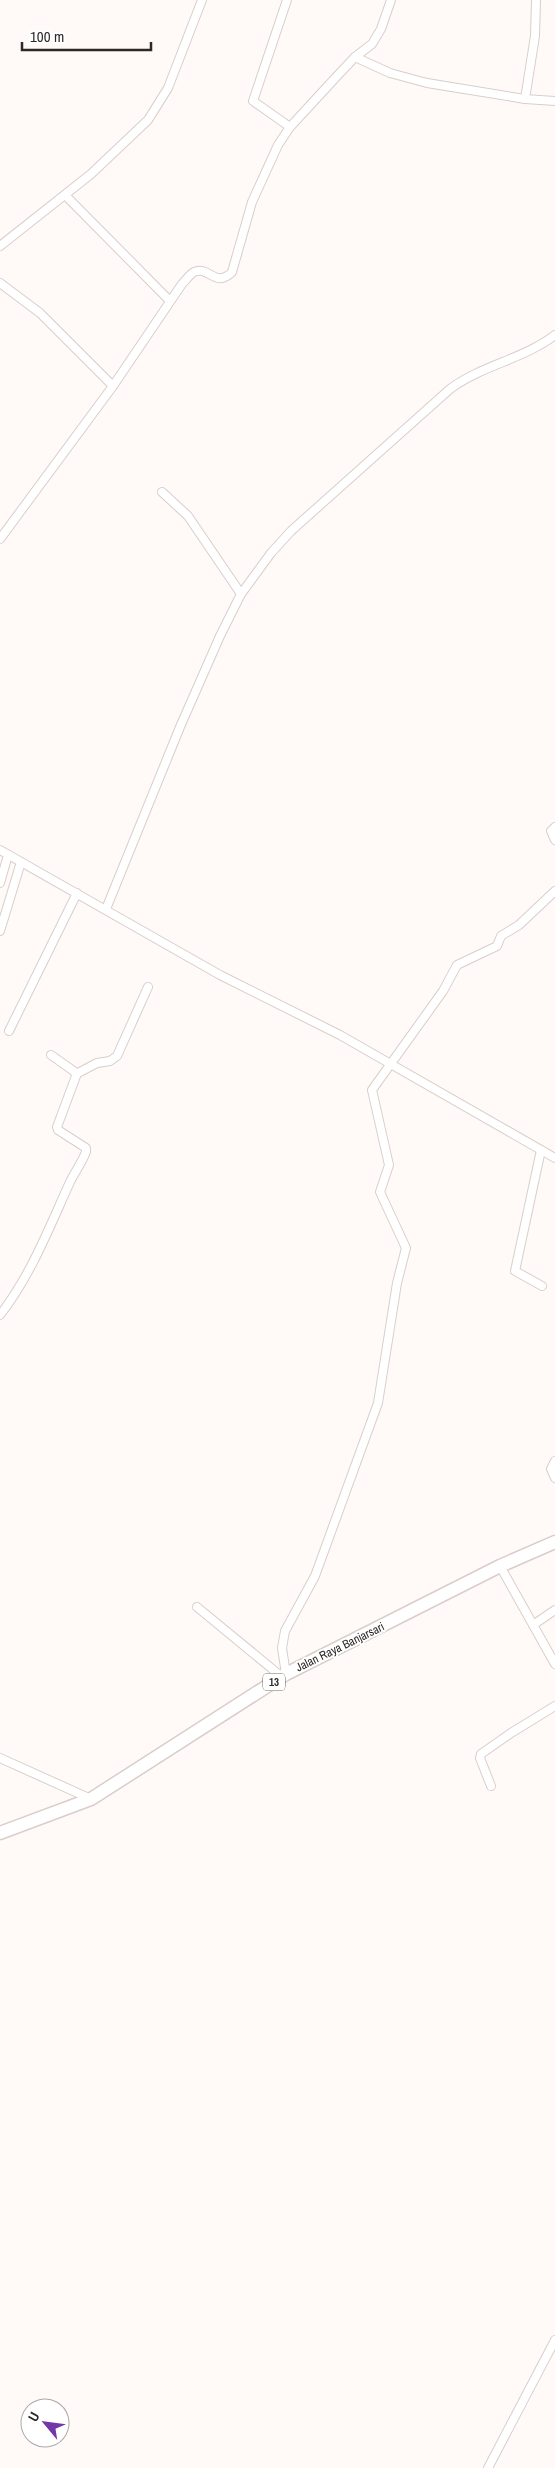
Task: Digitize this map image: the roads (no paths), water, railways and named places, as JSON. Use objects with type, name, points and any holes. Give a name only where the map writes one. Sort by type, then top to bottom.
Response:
[{"type":"highway","name":"Jalan Raya Banjarsari","points":[[0,1833],[91,1800],[284,1675],[500,1566],[555,1542]]},
{"type":"street","points":[[0,246],[65,195],[125,144],[158,107],[185,47],[202,0]]},
{"type":"street","points":[[287,0],[253,98],[258,106],[290,127]]},
{"type":"street","points":[[0,538],[113,386],[170,301],[190,276],[200,271],[220,279],[226,278],[232,272],[252,202],[278,145],[290,127],[355,57],[372,44],[381,28],[391,0]]},
{"type":"street","points":[[526,100],[535,36],[536,0]]},
{"type":"street","points":[[355,57],[390,73],[414,80],[526,100],[555,101]]},
{"type":"street","points":[[65,195],[170,301]]},
{"type":"street","points":[[0,283],[40,313],[113,386]]},
{"type":"street","points":[[106,909],[180,727],[220,636],[241,594],[260,567],[291,531],[450,389],[473,374],[526,352],[555,334]]},
{"type":"street","points":[[162,492],[188,516],[241,594]]},
{"type":"street","points":[[555,827],[551,831],[555,840]]},
{"type":"street","points":[[0,850],[220,975],[340,1035],[555,1158]]},
{"type":"street","points":[[0,883],[8,855]]},
{"type":"street","points":[[0,931],[21,862]]},
{"type":"street","points":[[284,1675],[282,1648],[285,1631],[315,1576],[378,1403],[397,1283],[406,1248],[380,1192],[389,1165],[372,1090],[443,991],[457,965],[498,946],[501,936],[518,924],[555,891]]},
{"type":"street","points":[[10,1031],[77,893]]},
{"type":"street","points":[[0,1316],[48,1234],[70,1182],[86,1152],[83,1146],[63,1134],[57,1127],[76,1074],[97,1063],[114,1059],[117,1056],[148,987]]},
{"type":"street","points":[[51,1055],[76,1074]]},
{"type":"street","points":[[541,1150],[515,1271],[542,1286]]},
{"type":"street","points":[[555,1461],[551,1469],[555,1478]]},
{"type":"street","points":[[500,1566],[555,1664]]},
{"type":"street","points":[[197,1607],[284,1675]]},
{"type":"street","points":[[533,1625],[555,1610]]},
{"type":"street","points":[[491,1786],[480,1758],[481,1754],[555,1706]]},
{"type":"street","points":[[0,1758],[91,1800]]},
{"type":"street","points":[[488,2468],[555,2340]]}]
